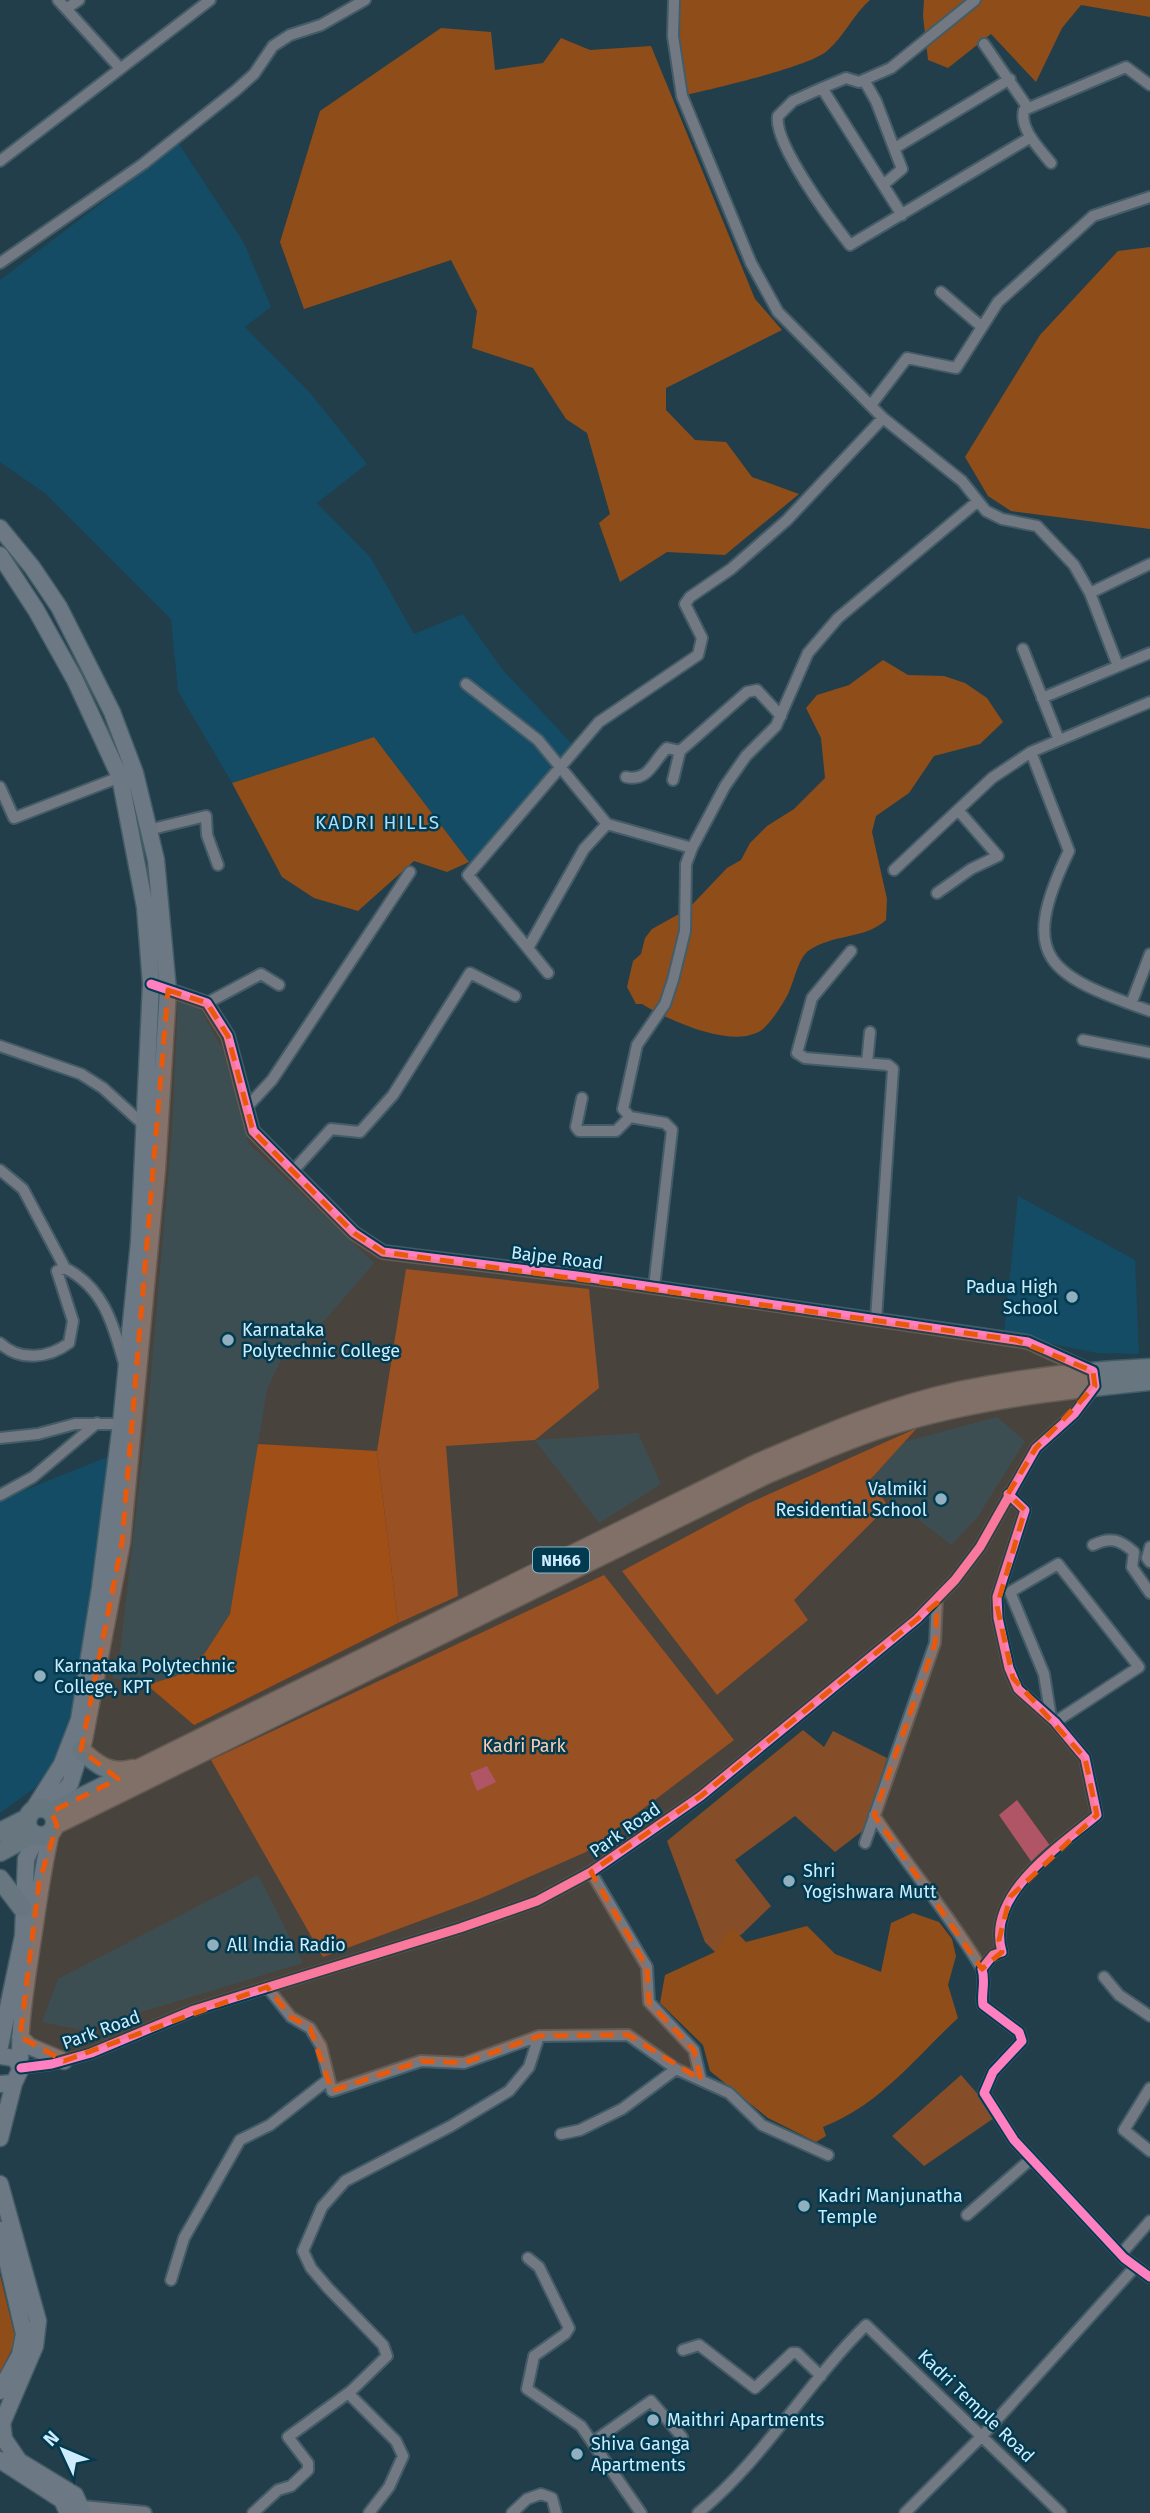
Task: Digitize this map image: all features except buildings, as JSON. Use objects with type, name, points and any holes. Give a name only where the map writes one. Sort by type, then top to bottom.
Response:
[{"type":"highway","name":"NH66","points":[[0,1832],[42,1822],[767,1474],[892,1424],[1150,1368]]},
{"type":"highway","name":"NH66","points":[[0,1852],[42,1822],[144,1766],[758,1463],[834,1430],[959,1391],[1094,1379],[1150,1381]]},
{"type":"highway","points":[[81,1750],[102,1768],[121,1772],[144,1766]]},
{"type":"highway","points":[[0,1878],[22,1908]]},
{"type":"main road","points":[[0,528],[32,566],[59,607],[112,712],[135,773],[156,860],[168,990],[157,1169],[130,1382],[121,1424],[81,1750],[70,1784],[42,1822],[39,1882],[20,2037],[0,2138]]},
{"type":"main road","points":[[0,555],[75,680],[120,777],[145,907],[151,984],[122,1542],[82,1728],[62,1764],[26,1859],[23,1936],[0,2046]]},
{"type":"main road","points":[[20,2037],[29,2046],[64,2061]]},
{"type":"main road","points":[[0,2056],[14,2058],[14,2075]]},
{"type":"main road","points":[[0,2184],[38,2321],[35,2346],[2,2423],[4,2439],[19,2461],[65,2486],[75,2509]]},
{"type":"main road","points":[[0,2230],[24,2333],[20,2355],[0,2391]]},
{"type":"main road","points":[[0,2460],[75,2509]]},
{"type":"street","points":[[58,0],[119,67]]},
{"type":"street","points":[[66,9],[79,0]]},
{"type":"street","points":[[0,161],[119,67],[210,0]]},
{"type":"street","points":[[0,263],[143,164],[235,91],[254,74],[273,46],[365,0]]},
{"type":"street","points":[[674,0],[673,36],[682,96],[751,263],[778,312],[883,418],[962,481],[986,511],[1002,519],[1037,526],[1074,565],[1090,593],[1118,666]]},
{"type":"street","points":[[975,0],[891,68],[864,80],[846,78],[822,88],[783,108],[776,123],[812,193],[850,246],[1031,137]]},
{"type":"street","points":[[984,44],[1028,108]]},
{"type":"street","points":[[1051,163],[1031,137],[1022,114],[1028,108],[1126,67],[1150,85]]},
{"type":"street","points":[[895,148],[1010,79]]},
{"type":"street","points":[[864,80],[902,169],[883,185]]},
{"type":"street","points":[[822,88],[901,215]]},
{"type":"street","points":[[871,405],[907,359],[956,368],[999,302],[1093,216],[1150,197]]},
{"type":"street","points":[[941,292],[982,327]]},
{"type":"street","points":[[548,973],[468,875],[560,764],[599,722],[698,655],[702,638],[685,604],[690,597],[731,569],[787,520],[883,418]]},
{"type":"street","points":[[654,1287],[672,1130],[665,1123],[629,1117],[623,1109],[637,1045],[666,1004],[685,932],[686,864],[692,848],[725,786],[780,716],[808,653],[820,638],[838,618],[978,501]]},
{"type":"street","points":[[1090,593],[1150,564]]},
{"type":"street","points":[[1023,649],[1059,740]]},
{"type":"street","points":[[1042,698],[1150,653]]},
{"type":"street","points":[[466,684],[538,740],[607,824],[692,848]]},
{"type":"street","points":[[673,780],[680,751],[752,689],[757,690],[780,716]]},
{"type":"street","points":[[894,870],[992,778],[1031,752],[1150,702]]},
{"type":"street","points":[[626,777],[645,774],[667,748],[680,751]]},
{"type":"street","points":[[1031,752],[1069,851],[1045,908],[1043,933],[1051,960],[1063,974],[1150,1011]]},
{"type":"street","points":[[0,788],[14,818],[120,777]]},
{"type":"street","points":[[937,893],[971,869],[998,856],[958,810]]},
{"type":"street","points":[[148,830],[206,816],[208,835],[218,864]]},
{"type":"street","points":[[528,948],[584,849],[607,824]]},
{"type":"street","points":[[247,1107],[271,1080],[410,872]]},
{"type":"street","points":[[850,951],[811,998],[797,1053],[806,1058],[888,1065],[893,1069],[876,1319]]},
{"type":"street","points":[[1130,1004],[1150,954]]},
{"type":"street","points":[[293,1171],[331,1129],[360,1132],[393,1095],[470,972],[515,996]]},
{"type":"street","points":[[151,984],[207,1003],[261,974],[279,985]]},
{"type":"street","name":"Bajpe Road","points":[[207,1003],[228,1036],[253,1131],[354,1233],[383,1252],[654,1287],[1028,1342],[1094,1379]]},
{"type":"street","points":[[867,1063],[870,1032]]},
{"type":"street","points":[[1083,1040],[1150,1053]]},
{"type":"street","points":[[0,1046],[81,1074],[103,1088],[145,1126]]},
{"type":"street","points":[[582,1098],[576,1127],[579,1131],[616,1131],[629,1117]]},
{"type":"street","points":[[0,1170],[23,1189],[65,1268],[78,1275],[98,1295],[111,1318],[130,1382]]},
{"type":"street","points":[[0,1343],[8,1351],[32,1356],[53,1354],[69,1343],[73,1321],[57,1271],[65,1268]]},
{"type":"street","name":"Park Road","points":[[14,2075],[64,2061],[194,2010],[473,1923],[537,1900],[591,1872],[701,1796],[917,1619],[980,1547],[1036,1448],[1074,1414],[1094,1379]]},
{"type":"street","points":[[0,1438],[97,1423],[121,1424]]},
{"type":"street","points":[[0,1495],[33,1477],[97,1423]]},
{"type":"street","points":[[982,1969],[993,1955],[1002,1952],[999,1940],[1010,1897],[1044,1860],[1097,1815],[1085,1758],[1053,1720],[1018,1689],[1009,1668],[998,1618],[1000,1581],[1025,1510],[1008,1494]]},
{"type":"street","points":[[1093,1545],[1104,1540],[1120,1540],[1134,1552],[1132,1567],[1150,1593]]},
{"type":"street","points":[[1150,1548],[1147,1558],[1150,1562]]},
{"type":"street","points":[[1058,1564],[1139,1667],[1053,1720],[1044,1674],[1010,1592],[1058,1564]]},
{"type":"street","points":[[865,1843],[935,1643],[937,1599]]},
{"type":"street","points":[[874,1815],[901,1857],[940,1904],[982,1969],[982,2006],[1019,2032],[1022,2040],[993,2072],[984,2093],[1004,2127],[1134,2268],[1150,2277]]},
{"type":"street","points":[[591,1872],[647,1967],[649,2002],[694,2050],[701,2080]]},
{"type":"street","points":[[1104,1978],[1119,1995],[1150,2015]]},
{"type":"street","points":[[267,1987],[291,2017],[310,2028],[321,2046],[332,2091],[421,2062],[464,2063],[539,2036],[628,2035],[676,2069],[729,2093],[762,2124],[828,2155]]},
{"type":"street","points":[[253,2513],[278,2490],[291,2486],[308,2470],[308,2463],[288,2437],[351,2391],[387,2356],[383,2345],[311,2268],[303,2251],[322,2207],[345,2180],[451,2126],[509,2091],[529,2067],[539,2036]]},
{"type":"street","points":[[561,2134],[580,2130],[622,2109],[676,2069]]},
{"type":"street","points":[[171,2280],[184,2238],[240,2140],[270,2125],[329,2079]]},
{"type":"street","points":[[1150,2088],[1124,2130],[1150,2151]]},
{"type":"street","points":[[967,2215],[1031,2159]]},
{"type":"street","points":[[1121,2254],[1150,2221]]},
{"type":"street","points":[[528,2258],[539,2267],[569,2328],[565,2334],[534,2356],[527,2389],[577,2422],[594,2441],[641,2513]]},
{"type":"street","points":[[905,2513],[982,2436],[1134,2268]]},
{"type":"street","name":"Kadri Temple Road","points":[[821,2376],[836,2355],[866,2325],[1061,2513]]},
{"type":"street","points":[[683,2350],[699,2345],[755,2388],[792,2353],[797,2353],[821,2376],[734,2483],[698,2513]]},
{"type":"street","points":[[351,2391],[351,2396],[396,2441],[403,2456],[389,2487],[369,2513]]},
{"type":"street","points":[[594,2441],[651,2400],[682,2437]]},
{"type":"street","points":[[512,2513],[527,2499],[541,2494],[552,2498],[556,2513]]},
{"type":"street","points":[[75,2509],[145,2513]]},
{"type":"highlighted area","points":[[168,990],[207,1003],[228,1036],[253,1131],[354,1233],[383,1252],[1016,1340],[1093,1371],[1095,1386],[1036,1448],[1008,1494],[1025,1510],[997,1606],[1013,1678],[1085,1758],[1097,1815],[1010,1897],[999,1940],[1002,1952],[982,1969],[874,1815],[935,1643],[937,1603],[701,1796],[591,1872],[647,1967],[649,2002],[694,2050],[701,2080],[628,2035],[539,2036],[464,2063],[421,2061],[332,2091],[310,2028],[291,2017],[267,1987],[64,2061],[20,2037],[39,1882],[57,1825],[51,1812],[118,1779],[81,1750],[122,1542]]},
{"type":"shaded area","points":[[675,0],[870,0],[834,44],[818,57],[759,77],[682,96]]},
{"type":"shaded area","points":[[924,0],[1150,0],[1150,17],[1081,5],[1062,28],[1036,82],[991,34],[948,68],[928,60]]},
{"type":"shaded area","points":[[441,28],[491,32],[495,70],[543,63],[561,38],[590,50],[651,46],[755,299],[782,330],[666,388],[666,410],[695,440],[726,442],[752,477],[799,494],[725,555],[667,552],[620,582],[599,523],[610,514],[587,433],[566,419],[533,368],[472,348],[477,311],[451,260],[304,309],[280,242],[320,111]]},
{"type":"shaded area","points":[[179,144],[244,243],[271,307],[245,327],[311,394],[367,464],[317,503],[371,558],[414,634],[463,614],[502,669],[573,745],[477,873],[374,737],[232,783],[178,691],[171,619],[46,494],[0,462],[0,280]]},
{"type":"shaded area","points":[[1150,247],[1150,529],[1011,511],[988,496],[965,457],[1040,335],[1118,251]]},
{"type":"shaded area","points":[[883,660],[908,675],[944,676],[965,683],[987,698],[1003,722],[980,744],[934,756],[909,793],[876,816],[872,832],[887,899],[886,920],[868,931],[828,941],[808,951],[777,1012],[763,1029],[751,1035],[736,1037],[702,1031],[642,1004],[636,1004],[627,987],[633,961],[641,954],[645,938],[652,929],[688,909],[727,868],[741,860],[750,843],[767,826],[794,809],[825,778],[821,738],[806,708],[817,695],[849,685]]},
{"type":"shaded area","points":[[374,737],[469,862],[447,872],[414,861],[358,911],[314,898],[282,877],[232,783]]},
{"type":"shaded area","name":"Karnataka Polytechnic College","points":[[178,1001],[200,1009],[222,1048],[249,1144],[374,1263],[325,1320],[281,1360],[267,1389],[230,1614],[205,1653],[176,1676],[147,1685],[112,1678],[120,1653],[149,1398],[172,1132]]},
{"type":"shaded area","name":"Padua High School","points":[[1018,1196],[1135,1260],[1139,1354],[1097,1353],[1004,1334]]},
{"type":"shaded area","name":"Valmiki Residential School","points":[[997,1417],[1025,1441],[977,1518],[951,1545],[870,1481],[904,1442]]},
{"type":"shaded area","points":[[638,1433],[661,1484],[599,1523],[535,1440]]},
{"type":"shaded area","points":[[258,1444],[377,1451],[398,1623],[194,1725],[147,1685],[176,1676],[205,1653],[230,1614]]},
{"type":"shaded area","name":"Karnataka Polytechnic College, KPT","points":[[115,1454],[95,1604],[66,1748],[39,1785],[0,1813],[0,1500]]},
{"type":"shaded area","points":[[487,1766],[496,1782],[477,1791],[470,1773]]},
{"type":"shaded area","points":[[1017,1800],[1051,1847],[1033,1864],[999,1815]]},
{"type":"shaded area","points":[[258,1875],[303,1963],[82,2030],[42,2022],[58,1979]]},
{"type":"shaded area","points":[[913,1913],[939,1922],[952,1939],[956,1956],[948,1985],[958,2018],[879,2093],[843,2118],[823,2127],[826,2136],[816,2142],[768,2118],[710,2071],[703,2045],[660,2003],[665,1975],[715,1952],[731,1927],[746,1942],[807,1926],[835,1954],[881,1972],[891,1923]]},
{"type":"shaded area","points":[[0,2275],[16,2341],[0,2373]]},
{"type":"green space","points":[[406,1269],[589,1289],[599,1388],[535,1440],[446,1446],[458,1596],[398,1623],[377,1451]]},
{"type":"green space","points":[[917,1428],[870,1480],[888,1506],[794,1600],[808,1620],[717,1695],[622,1571],[747,1504]]},
{"type":"green space","name":"Kadri Park","points":[[604,1575],[734,1740],[586,1852],[479,1899],[323,1957],[211,1760]]},
{"type":"green space","points":[[803,1730],[824,1747],[833,1731],[887,1758],[865,1829],[835,1852],[795,1816],[735,1860],[771,1906],[742,1934],[715,1952],[705,1942],[667,1841]]},
{"type":"green space","points":[[961,2075],[997,2116],[924,2166],[892,2136]]},
{"type":"cycle path","points":[[21,2068],[52,2064],[91,2053],[194,2010],[460,1928],[537,1901],[591,1872],[701,1796],[917,1619],[955,1580],[980,1547],[1036,1448],[1074,1414],[1095,1386],[1093,1371],[1028,1342],[577,1276],[383,1252],[354,1233],[253,1131],[228,1036],[207,1003],[151,984]]},
{"type":"cycle path","points":[[1008,1494],[1025,1510],[997,1597],[998,1618],[1009,1668],[1018,1689],[1055,1722],[1085,1758],[1097,1815],[1029,1874],[1004,1911],[1000,1931],[1002,1952],[993,1955],[982,1969],[983,2005],[1019,2032],[1022,2041],[993,2072],[984,2093],[1014,2140],[1124,2258],[1150,2277]]},
{"type":"place","name":"Padua High School","points":[[1072,1297]]},
{"type":"place","name":"Karnataka Polytechnic College","points":[[228,1340]]},
{"type":"place","name":"Valmiki Residential School","points":[[941,1499]]},
{"type":"place","name":"Karnataka Polytechnic College, KPT","points":[[40,1676]]},
{"type":"place","name":"Shri Yogishwara Mutt","points":[[789,1881]]},
{"type":"place","name":"All India Radio","points":[[213,1945]]},
{"type":"place","name":"Kadri Manjunatha Temple","points":[[804,2206]]},
{"type":"place","name":"Maithri Apartments","points":[[653,2420]]},
{"type":"place","name":"Shiva Ganga Apartments","points":[[577,2454]]},
{"type":"district","name":"KADRI HILLS","points":[[378,822]]}]
